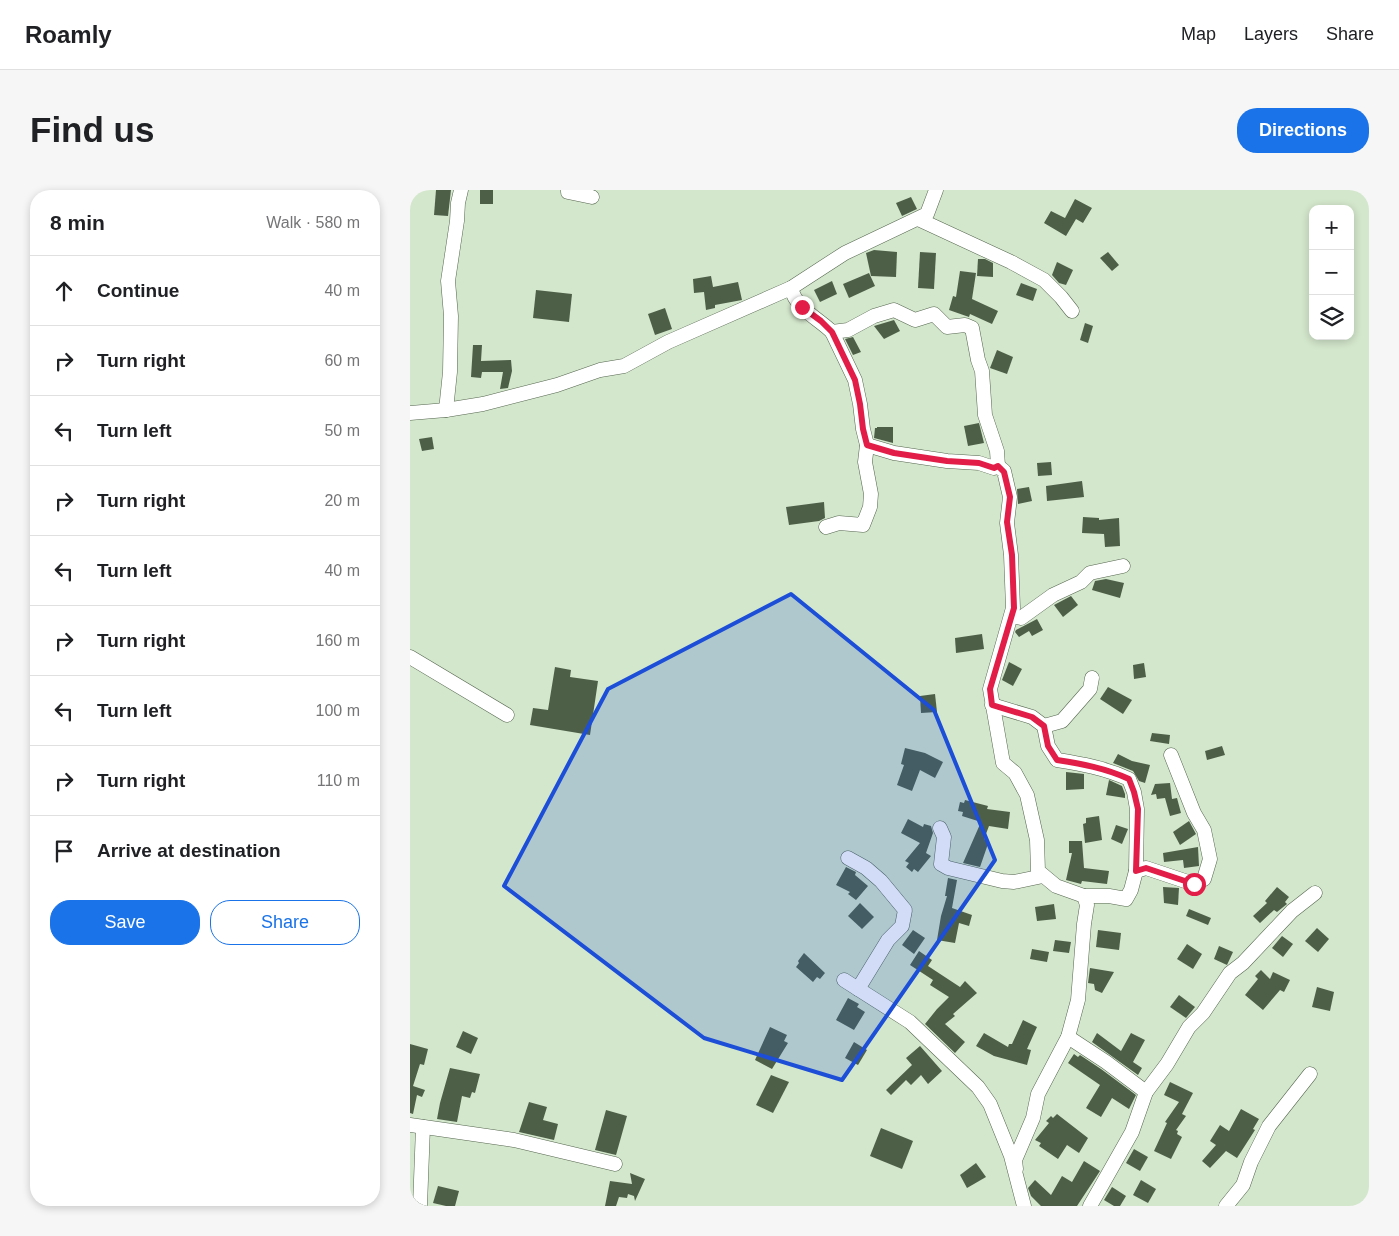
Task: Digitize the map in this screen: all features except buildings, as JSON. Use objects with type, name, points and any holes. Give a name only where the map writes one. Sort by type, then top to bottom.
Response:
[{"type":"street","points":[[446,410],[450,372],[451,316],[448,281],[461,190]]},
{"type":"street","points":[[568,190],[568,192],[592,197]]},
{"type":"street","points":[[410,413],[446,410],[506,398],[557,385],[600,370],[624,366],[668,342],[791,288],[845,254],[927,214],[936,190]]},
{"type":"street","points":[[918,219],[1011,262],[1044,280],[1072,311]]},
{"type":"street","points":[[791,288],[797,302],[832,332],[855,380],[867,445],[865,462],[872,494],[870,508],[863,525],[839,523],[826,527]]},
{"type":"street","points":[[832,332],[848,330],[874,316],[894,310],[915,320],[934,314],[947,328],[965,325],[972,328],[978,360],[982,370],[985,415],[997,451],[998,466],[1007,478],[1010,497],[1007,522],[1012,555],[1012,616],[990,689],[992,705],[1003,763],[1015,773],[1027,795],[1037,840],[1038,870],[1043,876],[1056,886],[1084,896],[1109,896],[1126,899],[1131,890],[1136,871],[1138,809],[1129,779],[1114,772],[1090,765],[1057,760],[1048,746],[1044,726],[1032,717],[992,705]]},
{"type":"street","points":[[867,445],[894,453],[947,461],[979,463],[994,468],[998,466]]},
{"type":"street","points":[[1012,616],[1021,618],[1053,595],[1081,582],[1090,573],[1123,566]]},
{"type":"street","points":[[410,658],[507,715]]},
{"type":"street","points":[[1044,726],[1062,721],[1090,689],[1092,678]]},
{"type":"street","points":[[1136,871],[1146,868],[1194,884],[1204,879],[1210,859],[1204,830],[1194,813],[1171,755]]},
{"type":"street","points":[[940,828],[944,838],[941,864],[948,868],[1002,881],[1014,882],[1043,876]]},
{"type":"street","points":[[848,858],[866,868],[881,881],[905,910],[902,926],[888,940],[858,989]]},
{"type":"street","points":[[1090,1206],[1132,1132],[1146,1092],[1167,1064],[1189,1026],[1203,1013],[1230,973],[1243,963],[1292,911],[1315,893]]},
{"type":"street","points":[[1024,1206],[1015,1160],[1033,1118],[1038,1094],[1068,1038],[1078,1000],[1087,905],[1084,896]]},
{"type":"street","points":[[844,980],[910,1022],[978,1087],[990,1104],[1016,1169]]},
{"type":"street","points":[[1068,1038],[1106,1062],[1146,1092]]},
{"type":"street","points":[[1226,1206],[1243,1185],[1251,1162],[1269,1126],[1310,1074]]},
{"type":"street","points":[[420,1206],[416,1126],[514,1140],[614,1164]]},
{"type":"highlighted area","points":[[791,594],[934,710],[995,860],[842,1080],[704,1038],[504,886],[608,689]]},
{"type":"route","points":[[802,307],[832,332],[855,380],[867,445],[894,453],[947,461],[979,463],[994,468],[998,466],[1004,472],[1007,478],[1010,497],[1007,522],[1012,555],[1014,608],[990,689],[992,705],[1032,717],[1044,726],[1048,746],[1057,760],[1090,765],[1114,772],[1129,779],[1138,809],[1135,853],[1136,871],[1146,868],[1194,884]]}]
